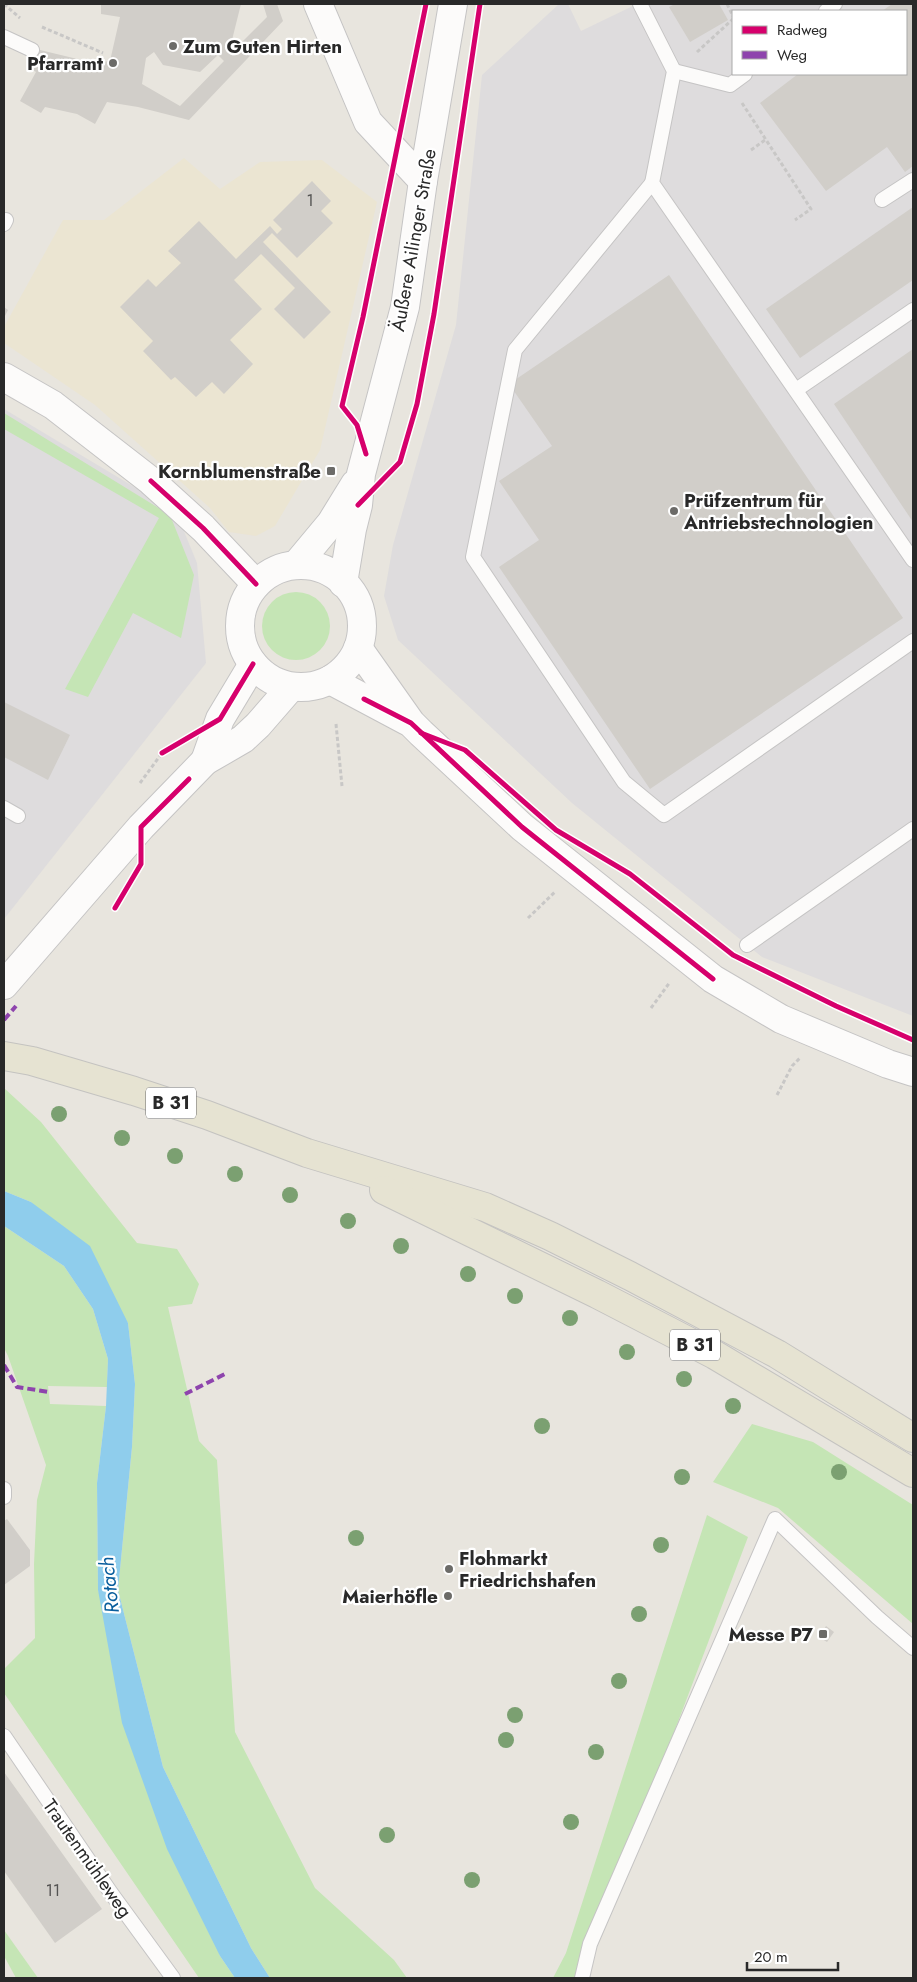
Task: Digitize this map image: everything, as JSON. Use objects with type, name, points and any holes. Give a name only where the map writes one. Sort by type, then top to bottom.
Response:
[{"type":"main road","points":[[318,4],[368,122],[423,181]]},
{"type":"main road","name":"Äußere Ailinger Straße","points":[[343,583],[358,505],[361,474],[405,307],[423,181],[453,4]]},
{"type":"main road","points":[[4,377],[53,405],[151,482],[204,528],[256,584]]},
{"type":"main road","name":"Äußere Ailinger Straße","points":[[296,565],[331,523],[361,474]]},
{"type":"main road","points":[[296,565],[320,568],[343,583],[353,593],[361,614],[362,634],[358,648],[345,668],[330,680],[321,684],[291,687],[268,678],[253,664],[243,644],[240,624],[244,603],[256,584],[276,570],[296,565]]},
{"type":"main road","points":[[358,648],[411,723],[522,827],[713,979],[781,1019],[888,1064],[913,1072]]},
{"type":"main road","points":[[206,761],[220,719],[253,664]]},
{"type":"main road","points":[[330,680],[411,723]]},
{"type":"main road","points":[[4,985],[141,827],[206,761],[243,740],[291,687]]},
{"type":"main road","name":"B 31","points":[[4,1056],[32,1061],[134,1091],[207,1115],[307,1153],[485,1207],[550,1236],[630,1276],[777,1354],[901,1427],[913,1438]]},
{"type":"main road","name":"B 31","points":[[307,1153],[597,1294],[715,1355],[913,1473]]},
{"type":"lane","points":[[640,4],[672,69],[652,183],[515,350],[473,557],[624,782],[664,815],[913,641]]},
{"type":"lane","points":[[4,37],[32,50]]},
{"type":"lane","points":[[672,69],[730,85],[744,75]]},
{"type":"lane","points":[[882,200],[913,180]]},
{"type":"lane","points":[[652,183],[913,560]]},
{"type":"lane","points":[[796,390],[913,310]]},
{"type":"lane","points":[[4,808],[18,816]]},
{"type":"lane","points":[[747,944],[913,829]]},
{"type":"lane","points":[[4,1489],[4,1497]]},
{"type":"lane","points":[[582,1978],[590,1944],[775,1520],[877,1617],[913,1648]]},
{"type":"lane","name":"Trautenmühleweg","points":[[4,1736],[111,1893],[173,1978]]},
{"type":"path","points":[[4,4],[21,19]]},
{"type":"path","points":[[727,4],[732,16]]},
{"type":"path","points":[[672,69],[696,53],[732,19]]},
{"type":"path","points":[[39,26],[103,53]]},
{"type":"path","points":[[730,85],[811,209],[795,220]]},
{"type":"path","points":[[751,150],[765,140]]},
{"type":"path","points":[[336,724],[342,786]]},
{"type":"path","points":[[162,752],[170,748]]},
{"type":"path","points":[[528,918],[557,890]]},
{"type":"path","points":[[651,1008],[672,980]]},
{"type":"path","points":[[777,1095],[792,1066],[800,1057]]},
{"type":"shaded area","points":[[559,4],[568,4],[581,31],[637,4],[913,4],[913,1016],[762,957],[572,803],[398,640],[384,596],[393,545],[456,325],[482,75]]},
{"type":"shaded area","points":[[184,158],[220,189],[260,162],[322,160],[377,202],[320,450],[275,526],[256,536],[229,532],[210,508],[95,405],[4,343],[4,327],[63,220],[104,220]]},
{"type":"shaded area","points":[[4,409],[176,512],[197,563],[206,663],[4,919]]},
{"type":"green space","points":[[4,413],[170,515],[194,575],[181,638],[133,613],[88,697],[65,689],[159,518],[4,429]]},
{"type":"green space","points":[[296,592],[309,595],[320,602],[327,613],[330,626],[327,639],[320,650],[309,657],[296,660],[283,657],[272,650],[265,639],[262,626],[265,613],[272,602],[283,595]]},
{"type":"green space","points":[[4,1088],[41,1122],[137,1243],[177,1249],[199,1284],[192,1304],[168,1307],[199,1441],[217,1460],[235,1732],[315,1888],[394,1960],[407,1978],[270,1978],[251,1948],[163,1767],[118,1590],[132,1447],[135,1384],[128,1323],[31,1202],[4,1191]]},
{"type":"green space","points":[[4,1226],[64,1266],[93,1309],[108,1359],[107,1387],[48,1386],[50,1404],[106,1406],[97,1483],[98,1590],[220,1956],[235,1978],[199,1978],[4,1693],[4,1669],[35,1638],[34,1564],[37,1500],[46,1465],[4,1348]]},
{"type":"green space","points":[[752,1424],[813,1442],[913,1505],[913,1624],[778,1508],[713,1482]]},
{"type":"green space","points":[[707,1515],[748,1537],[581,1978],[553,1978],[566,1953]]},
{"type":"green space","points":[[4,1930],[38,1978],[16,1978],[4,1956]]},
{"type":"water","name":"Rotach","points":[[4,1191],[31,1202],[90,1246],[128,1323],[135,1384],[132,1447],[118,1590],[163,1767],[251,1948],[270,1978],[235,1978],[220,1956],[167,1849],[122,1723],[98,1590],[97,1483],[106,1406],[108,1359],[93,1309],[64,1266],[4,1226]]},
{"type":"building","points":[[101,4],[241,4],[231,44],[235,49],[267,17],[263,4],[277,4],[283,21],[189,120],[138,107],[107,102],[95,124],[77,114],[45,107],[41,113],[20,101],[36,72],[30,68],[40,50],[94,63],[110,61],[120,17],[101,14]],"holes":[[[154,52],[163,65],[200,72],[218,55],[224,61],[180,106],[142,84],[146,58]]]},
{"type":"building","points":[[675,4],[719,4],[728,20],[690,42],[669,7]]},
{"type":"building","points":[[892,4],[913,4],[913,166],[905,172],[887,147],[826,191],[760,103],[797,75],[907,75],[907,10],[883,10]]},
{"type":"building","points":[[312,181],[331,201],[321,211],[333,223],[297,258],[272,233],[263,242],[331,312],[304,339],[274,309],[295,288],[261,254],[234,280],[262,309],[230,340],[253,364],[224,394],[212,382],[196,397],[175,377],[171,380],[143,351],[153,341],[120,307],[148,279],[156,287],[181,263],[168,251],[199,221],[236,259],[270,226],[277,234],[282,229],[273,220]]},
{"type":"building","points":[[913,207],[913,280],[800,358],[766,309]]},
{"type":"building","name":"Prüfzentrum für Antriebstechnologien","points":[[669,275],[903,618],[650,789],[499,567],[539,540],[499,481],[552,446],[509,384]]},
{"type":"building","points":[[4,307],[8,310],[4,318]]},
{"type":"building","points":[[913,349],[913,522],[834,404]]},
{"type":"building","points":[[4,702],[70,735],[48,780],[4,757]]},
{"type":"building","points":[[7,1519],[30,1550],[30,1566],[4,1585],[4,1521]]},
{"type":"building","points":[[826,1626],[834,1632],[827,1642],[819,1637]]},
{"type":"building","points":[[4,1772],[102,1909],[55,1943],[4,1871]]},
{"type":"marked path","points":[[4,1020],[16,1006]]},
{"type":"marked path","points":[[4,1365],[17,1387],[49,1392]]},
{"type":"marked path","points":[[185,1394],[225,1374]]},
{"type":"cycle path","points":[[366,454],[357,425],[342,406],[363,317],[426,4]]},
{"type":"cycle path","points":[[358,505],[400,462],[417,404],[434,314],[480,4]]},
{"type":"cycle path","points":[[151,481],[203,528],[256,584]]},
{"type":"cycle path","points":[[162,753],[220,719],[253,664]]},
{"type":"cycle path","points":[[364,699],[411,723],[522,827],[713,979]]},
{"type":"cycle path","points":[[421,733],[465,750],[556,830],[630,874],[733,955],[836,1006],[913,1040]]},
{"type":"cycle path","points":[[115,908],[141,864],[141,827],[189,779]]},
{"type":"place","name":"Zum Guten Hirten","points":[[173,46]]},
{"type":"place","name":"Pfarramt","points":[[113,63]]},
{"type":"place","name":"Kornblumenstraße","points":[[331,471]]},
{"type":"place","name":"Prüfzentrum für Antriebstechnologien","points":[[674,511]]},
{"type":"place","name":"Flohmarkt Friedrichshafen","points":[[449,1569]]},
{"type":"place","name":"Maierhöfle","points":[[448,1596]]},
{"type":"place","name":"Messe P7","points":[[823,1634]]}]
